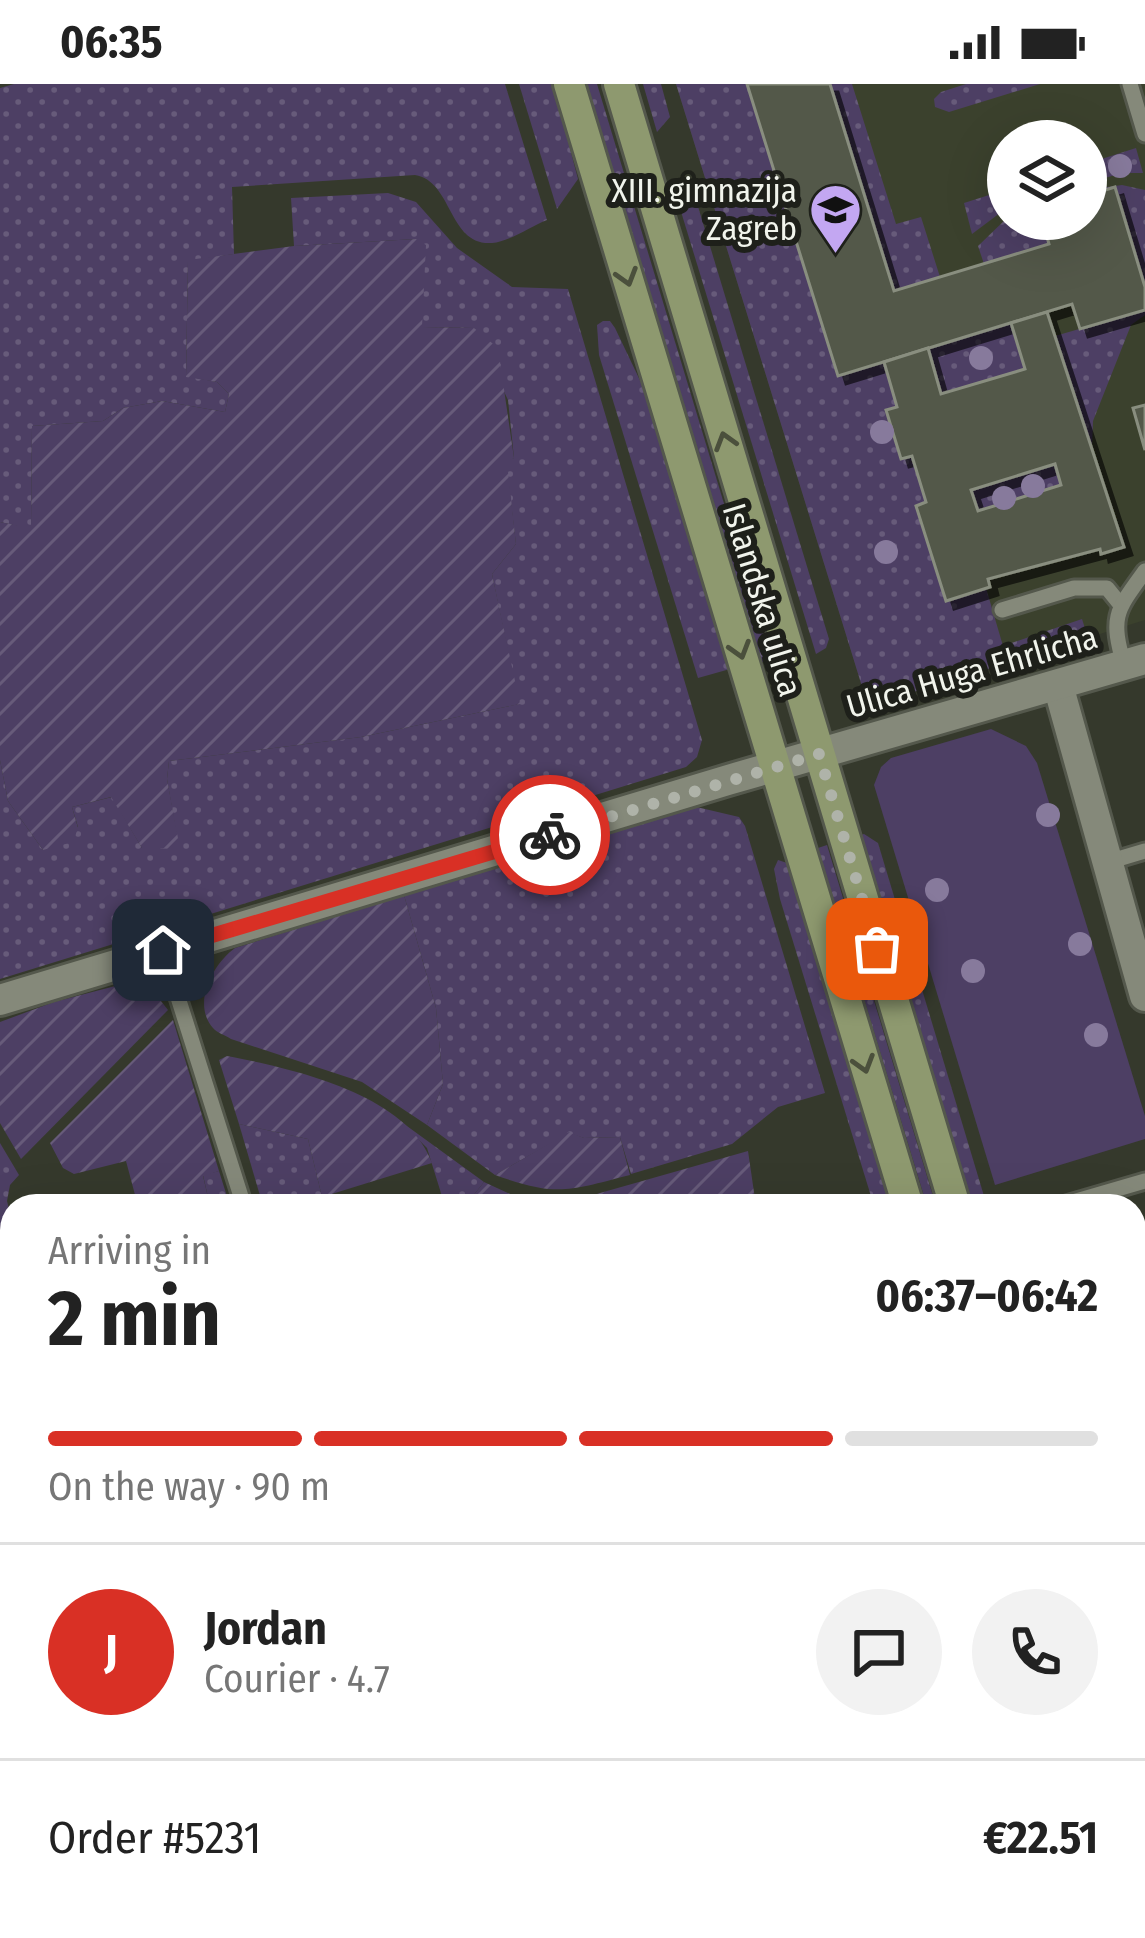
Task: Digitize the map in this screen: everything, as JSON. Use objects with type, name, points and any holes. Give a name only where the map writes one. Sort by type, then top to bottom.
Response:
[{"type":"street","name":"Islandska ulica","points":[[569,84],[904,1194]]},
{"type":"street","name":"Islandska ulica","points":[[619,84],[951,1194]]},
{"type":"street","name":"Ulica Huga Ehrlicha","points":[[0,1000],[1135,662]]},
{"type":"street","points":[[1058,685],[1108,862],[1137,938],[1145,996]]},
{"type":"lane","points":[[1130,84],[1145,134]]},
{"type":"lane","points":[[1135,662],[1114,629],[1120,604],[1145,571]]},
{"type":"lane","points":[[1002,610],[1074,588],[1107,588],[1120,604]]},
{"type":"lane","points":[[1108,862],[1145,851]]},
{"type":"lane","points":[[163,950],[240,1194]]},
{"type":"lane","points":[[1099,1194],[1145,1180]]},
{"type":"shaded area","points":[[14,84],[505,84],[547,220],[499,242],[478,241],[458,224],[437,189],[415,175],[232,187],[234,254],[188,261],[186,376],[217,382],[229,394],[225,412],[162,401],[123,408],[103,421],[32,426],[31,529],[0,522],[0,88]]},
{"type":"shaded area","points":[[519,84],[553,84],[578,179],[557,209]]},
{"type":"shaded area","points":[[587,84],[597,84],[771,659],[762,662]]},
{"type":"shaded area","points":[[643,84],[661,84],[670,117],[657,132]]},
{"type":"shaded area","points":[[676,84],[1145,84],[1145,620],[865,707]]},
{"type":"shaded area","points":[[676,84],[747,84],[838,375],[884,362],[897,407],[886,411],[901,458],[912,456],[926,502],[917,506],[986,588],[1003,646],[1082,619],[1088,638],[865,707]]},
{"type":"shaded area","points":[[830,84],[852,84],[896,224],[921,217],[940,277],[894,291]]},
{"type":"shaded area","points":[[966,84],[1040,84],[949,112],[935,107],[934,99],[941,92]]},
{"type":"shaded area","points":[[1136,148],[1143,173],[1107,177],[1107,157]]},
{"type":"shaded area","points":[[1107,187],[1145,190],[1145,287],[1115,188]]},
{"type":"shaded area","points":[[388,193],[416,202],[457,248],[512,287],[568,289],[702,740],[697,757],[686,767],[0,979],[0,760],[8,801],[43,850],[78,827],[72,807],[112,797],[142,848],[179,848],[167,779],[169,761],[361,737],[519,704],[492,574],[516,544],[506,461],[514,458],[508,400],[474,328],[422,327],[416,239],[294,246],[291,198]]},
{"type":"shaded area","points":[[987,196],[987,223],[972,234],[964,203]]},
{"type":"shaded area","points":[[696,200],[829,639],[826,648],[816,654],[679,205]]},
{"type":"shaded area","points":[[987,237],[1048,240],[1049,244],[984,264],[978,246]]},
{"type":"shaded area","points":[[416,239],[426,245],[422,327],[474,328],[498,348],[514,458],[507,462],[516,544],[492,574],[520,704],[361,737],[169,761],[167,779],[180,849],[142,848],[111,797],[72,807],[78,828],[73,842],[43,850],[8,801],[0,760],[0,522],[31,528],[32,426],[103,421],[123,408],[162,401],[225,412],[229,394],[217,382],[186,377],[188,260],[294,246]]},
{"type":"shaded area","points":[[1145,310],[1131,325],[1093,421],[1092,448],[1055,336]]},
{"type":"shaded area","points":[[603,321],[615,328],[647,395],[730,669],[698,678],[599,355],[597,325]]},
{"type":"shaded area","points":[[1011,323],[1025,369],[941,394],[928,348]]},
{"type":"shaded area","points":[[1055,464],[1061,485],[978,511],[971,490]]},
{"type":"shaded area","points":[[991,729],[1026,746],[1037,763],[1145,1116],[1145,1139],[995,1185],[874,785],[881,767],[891,758]]},
{"type":"shaded area","points":[[688,805],[739,817],[745,826],[825,1093],[778,1107],[732,1144],[631,1174],[620,1137],[584,1138],[569,1133],[495,1175],[427,1125],[443,1084],[436,1008],[404,895]]},
{"type":"shaded area","points":[[864,834],[878,843],[983,1194],[965,1194],[857,836]]},
{"type":"shaded area","points":[[827,845],[932,1194],[923,1194],[818,848]]},
{"type":"shaded area","points":[[778,860],[790,864],[889,1194],[870,1194],[774,869]]},
{"type":"shaded area","points":[[404,895],[436,1008],[443,1084],[427,1125],[362,1082],[231,1039],[213,1028],[204,1007],[208,984],[235,948]]},
{"type":"shaded area","points":[[123,984],[157,996],[168,1010],[21,1159],[0,1123],[0,1022]]},
{"type":"shaded area","points":[[173,1020],[219,1171],[203,1176],[207,1194],[135,1194],[126,1161],[74,1174],[63,1168],[50,1143]]},
{"type":"shaded area","points":[[227,1056],[283,1068],[373,1102],[419,1139],[432,1163],[321,1194],[308,1139],[239,1124],[219,1060]]},
{"type":"shaded area","points":[[400,1121],[484,1182],[474,1194],[441,1194],[427,1148]]},
{"type":"shaded area","points":[[239,1124],[308,1139],[321,1194],[259,1194]]},
{"type":"shaded area","points":[[569,1132],[584,1138],[620,1137],[630,1175],[549,1189],[495,1175]]},
{"type":"shaded area","points":[[0,1143],[19,1175],[8,1194],[0,1194]]},
{"type":"shaded area","points":[[748,1151],[754,1194],[597,1194]]},
{"type":"shaded area","points":[[219,1171],[226,1194],[207,1194],[203,1175]]},
{"type":"shaded area","points":[[484,1182],[510,1194],[474,1194]]},
{"type":"building","points":[[747,84],[830,84],[894,291],[1049,244],[1048,240],[1107,240],[1107,189],[1115,187],[1145,287],[1145,310],[1080,329],[1072,304],[838,376]]},
{"type":"building","points":[[1047,312],[1124,547],[988,579],[990,587],[946,601],[916,506],[926,502],[912,456],[901,459],[886,410],[897,407],[884,362],[928,348],[941,394],[1025,369],[1011,323]],"holes":[[[1055,464],[1061,485],[978,511],[971,490]]]},
{"type":"building","points":[[1145,405],[1145,450],[1133,408]]},
{"type":"way so far","points":[[550,835],[819,754],[877,949]]},
{"type":"place","name":"XIII. gimnazija Zagreb","points":[[836,256]]},
{"type":"route","points":[[163,950],[550,835]]}]
